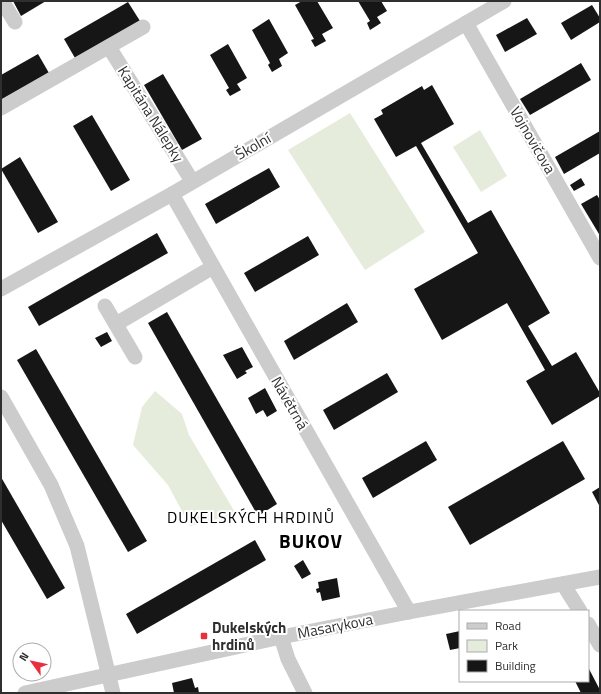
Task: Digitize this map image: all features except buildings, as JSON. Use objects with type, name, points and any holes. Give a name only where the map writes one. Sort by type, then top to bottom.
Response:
[{"type":"street","points":[[2,1],[15,22]]},
{"type":"street","name":"Školní","points":[[1,289],[172,194],[504,1]]},
{"type":"street","name":"Vojnovičova","points":[[466,23],[600,258]]},
{"type":"street","points":[[1,108],[143,27]]},
{"type":"street","name":"Kapitána Nálepky","points":[[109,47],[192,181]]},
{"type":"street","name":"Návětrná","points":[[172,194],[409,612]]},
{"type":"street","points":[[116,324],[213,267]]},
{"type":"street","points":[[105,306],[135,357]]},
{"type":"street","points":[[1,397],[50,484],[77,546],[113,693]]},
{"type":"street","name":"Masarykova","points":[[25,693],[281,637],[600,577]]},
{"type":"street","points":[[563,584],[579,610]]},
{"type":"street","points":[[589,625],[599,639]]},
{"type":"street","points":[[281,637],[288,659],[305,693]]},
{"type":"green space","points":[[350,113],[425,232],[365,270],[288,150]]},
{"type":"green space","points":[[480,130],[507,176],[481,192],[453,147]]},
{"type":"green space","points":[[155,391],[182,414],[189,435],[236,514],[190,526],[168,485],[133,445],[142,407]]},
{"type":"place","name":"Dukelských hrdinů","points":[[204,636]]},
{"type":"district","name":"DUKELSKÝCH HRDINŮ","points":[[251,517]]},
{"type":"district","name":"BUKOV","points":[[311,540]]}]
